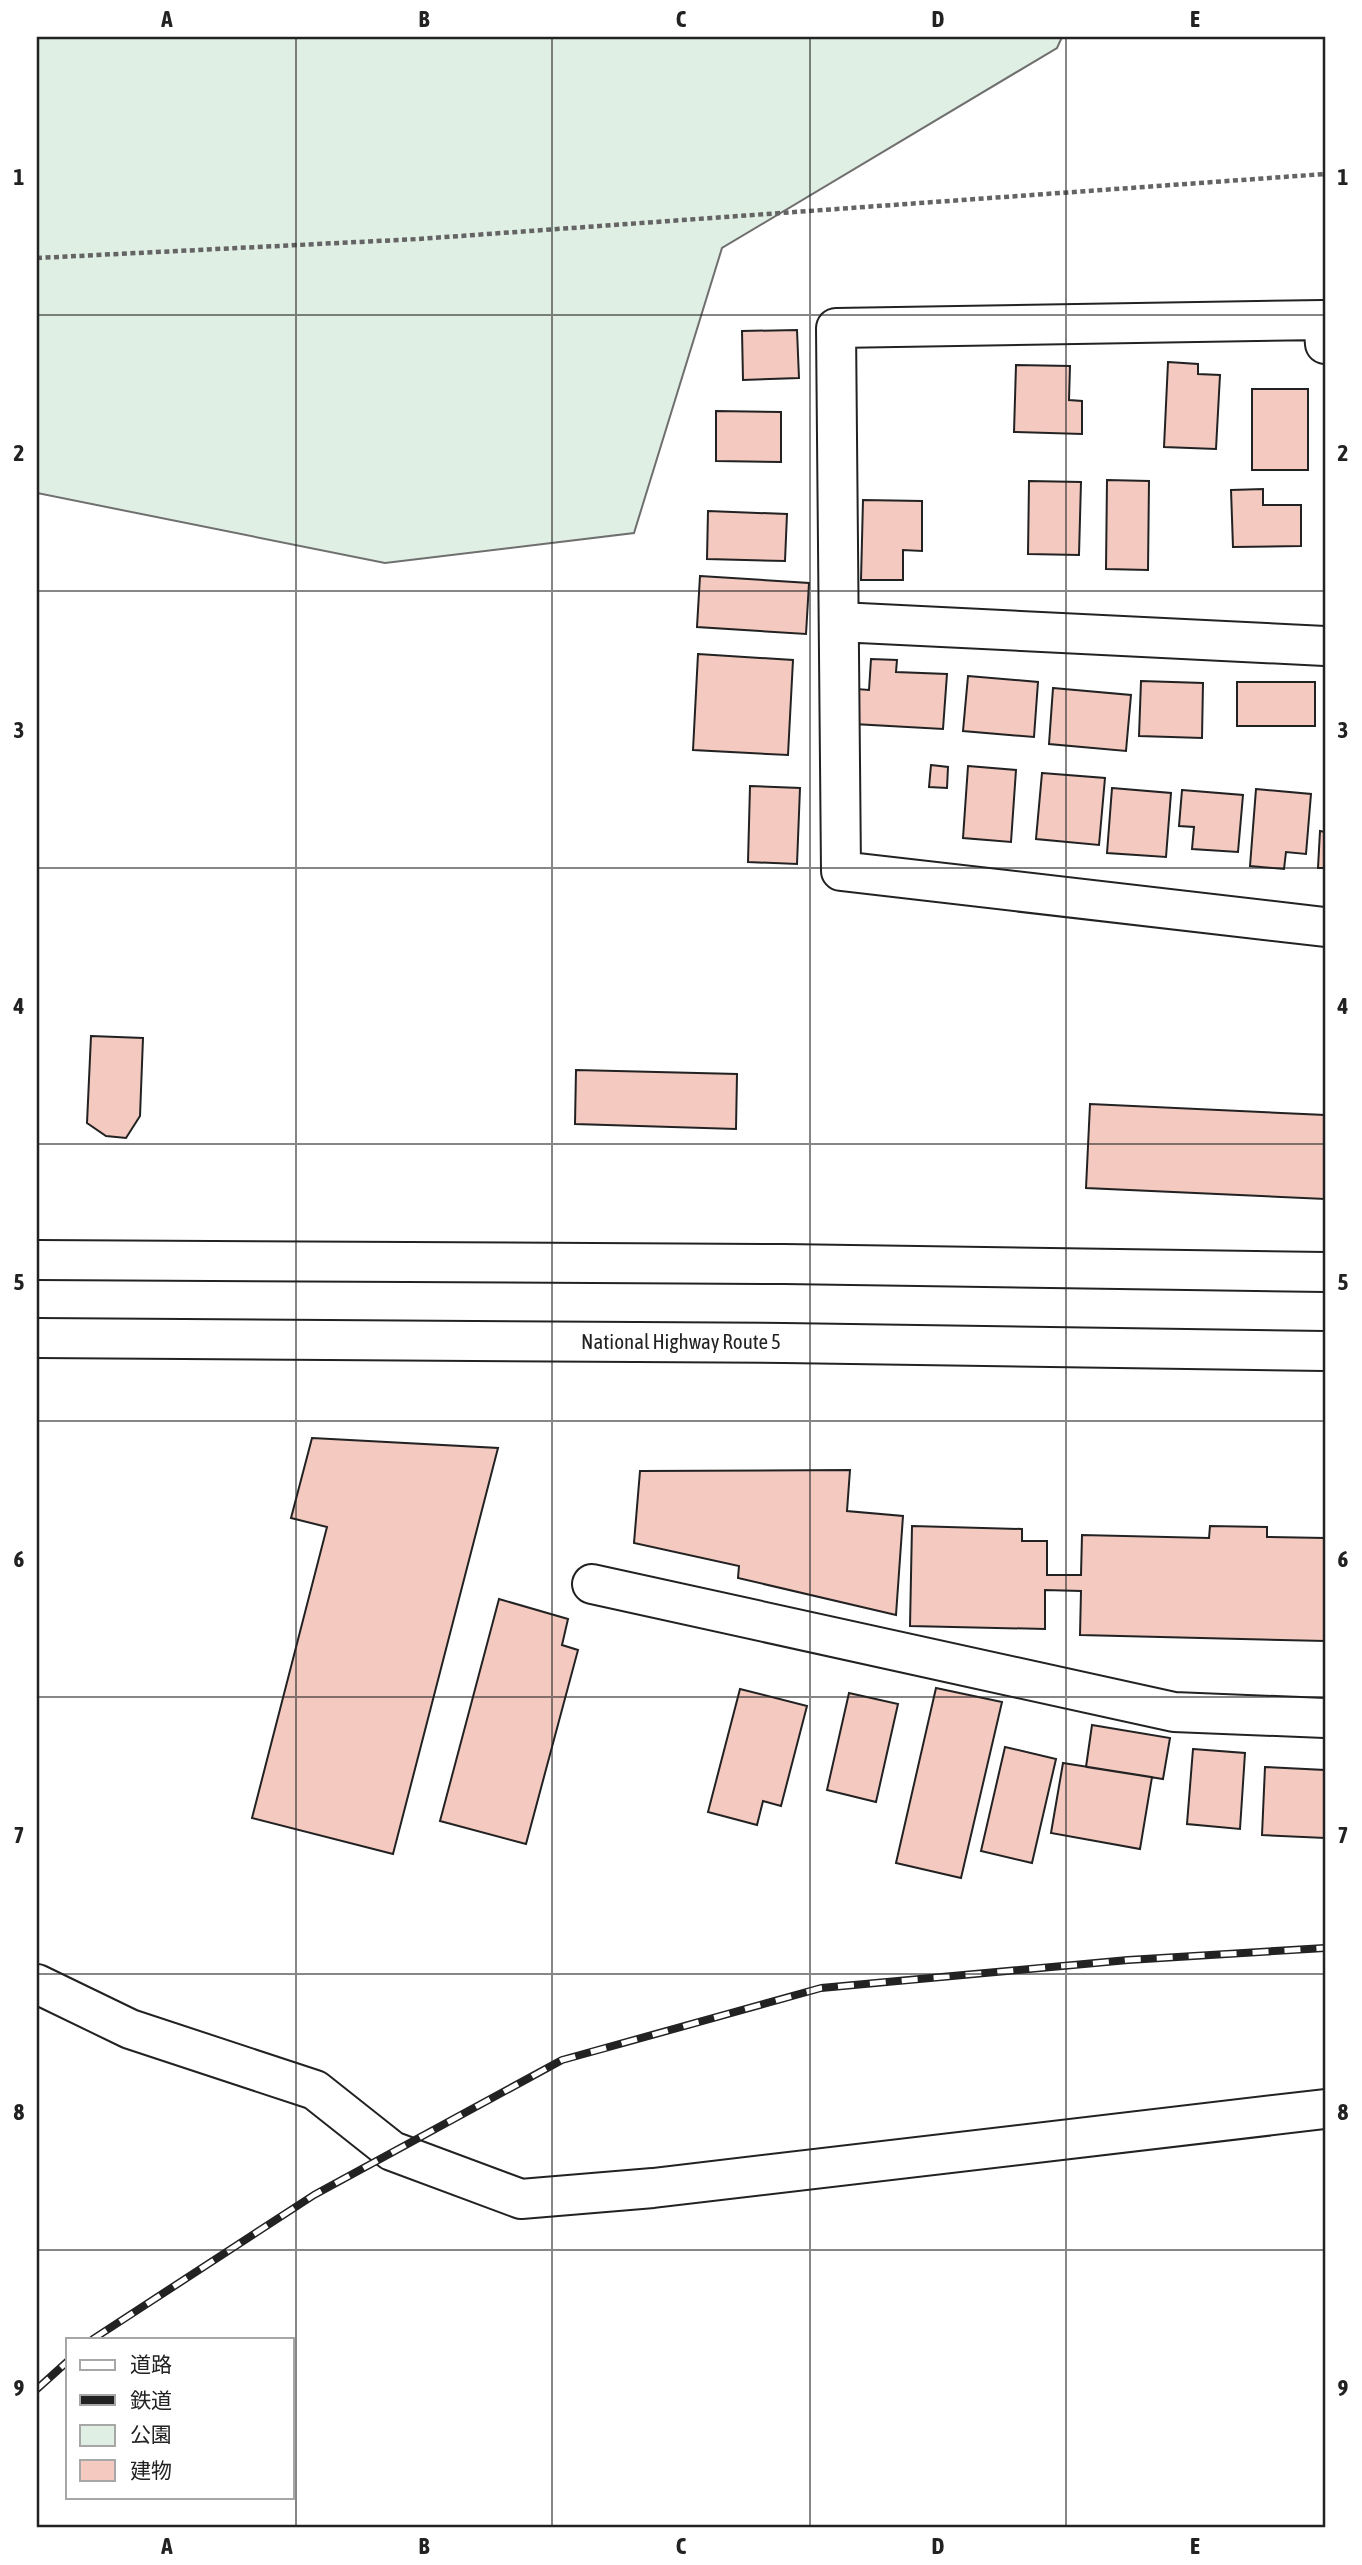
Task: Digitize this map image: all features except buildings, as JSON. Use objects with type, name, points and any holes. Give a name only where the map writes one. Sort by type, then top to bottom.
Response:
[{"type":"main road","points":[[1325,344],[1323,320],[836,328],[841,871],[1325,927]]},
{"type":"main road","points":[[839,622],[1325,646]]},
{"type":"main road","points":[[37,1260],[811,1264],[1325,1272]]},
{"type":"main road","name":"National Highway Route 5","points":[[37,1338],[784,1343],[1325,1351]]},
{"type":"main road","points":[[592,1584],[1174,1712],[1325,1718]]},
{"type":"main road","points":[[37,1984],[130,2029],[316,2090],[392,2151],[521,2199],[653,2188],[1325,2109]]},
{"type":"path","points":[[37,258],[418,239],[1325,174]]},
{"type":"green space","points":[[37,37],[1062,37],[1057,48],[722,248],[634,533],[385,563],[37,493]]},
{"type":"railway","points":[[95,2338],[314,2195],[562,2060],[821,1988],[1128,1960],[1325,1948]]},
{"type":"railway","points":[[37,2389],[66,2363]]}]
